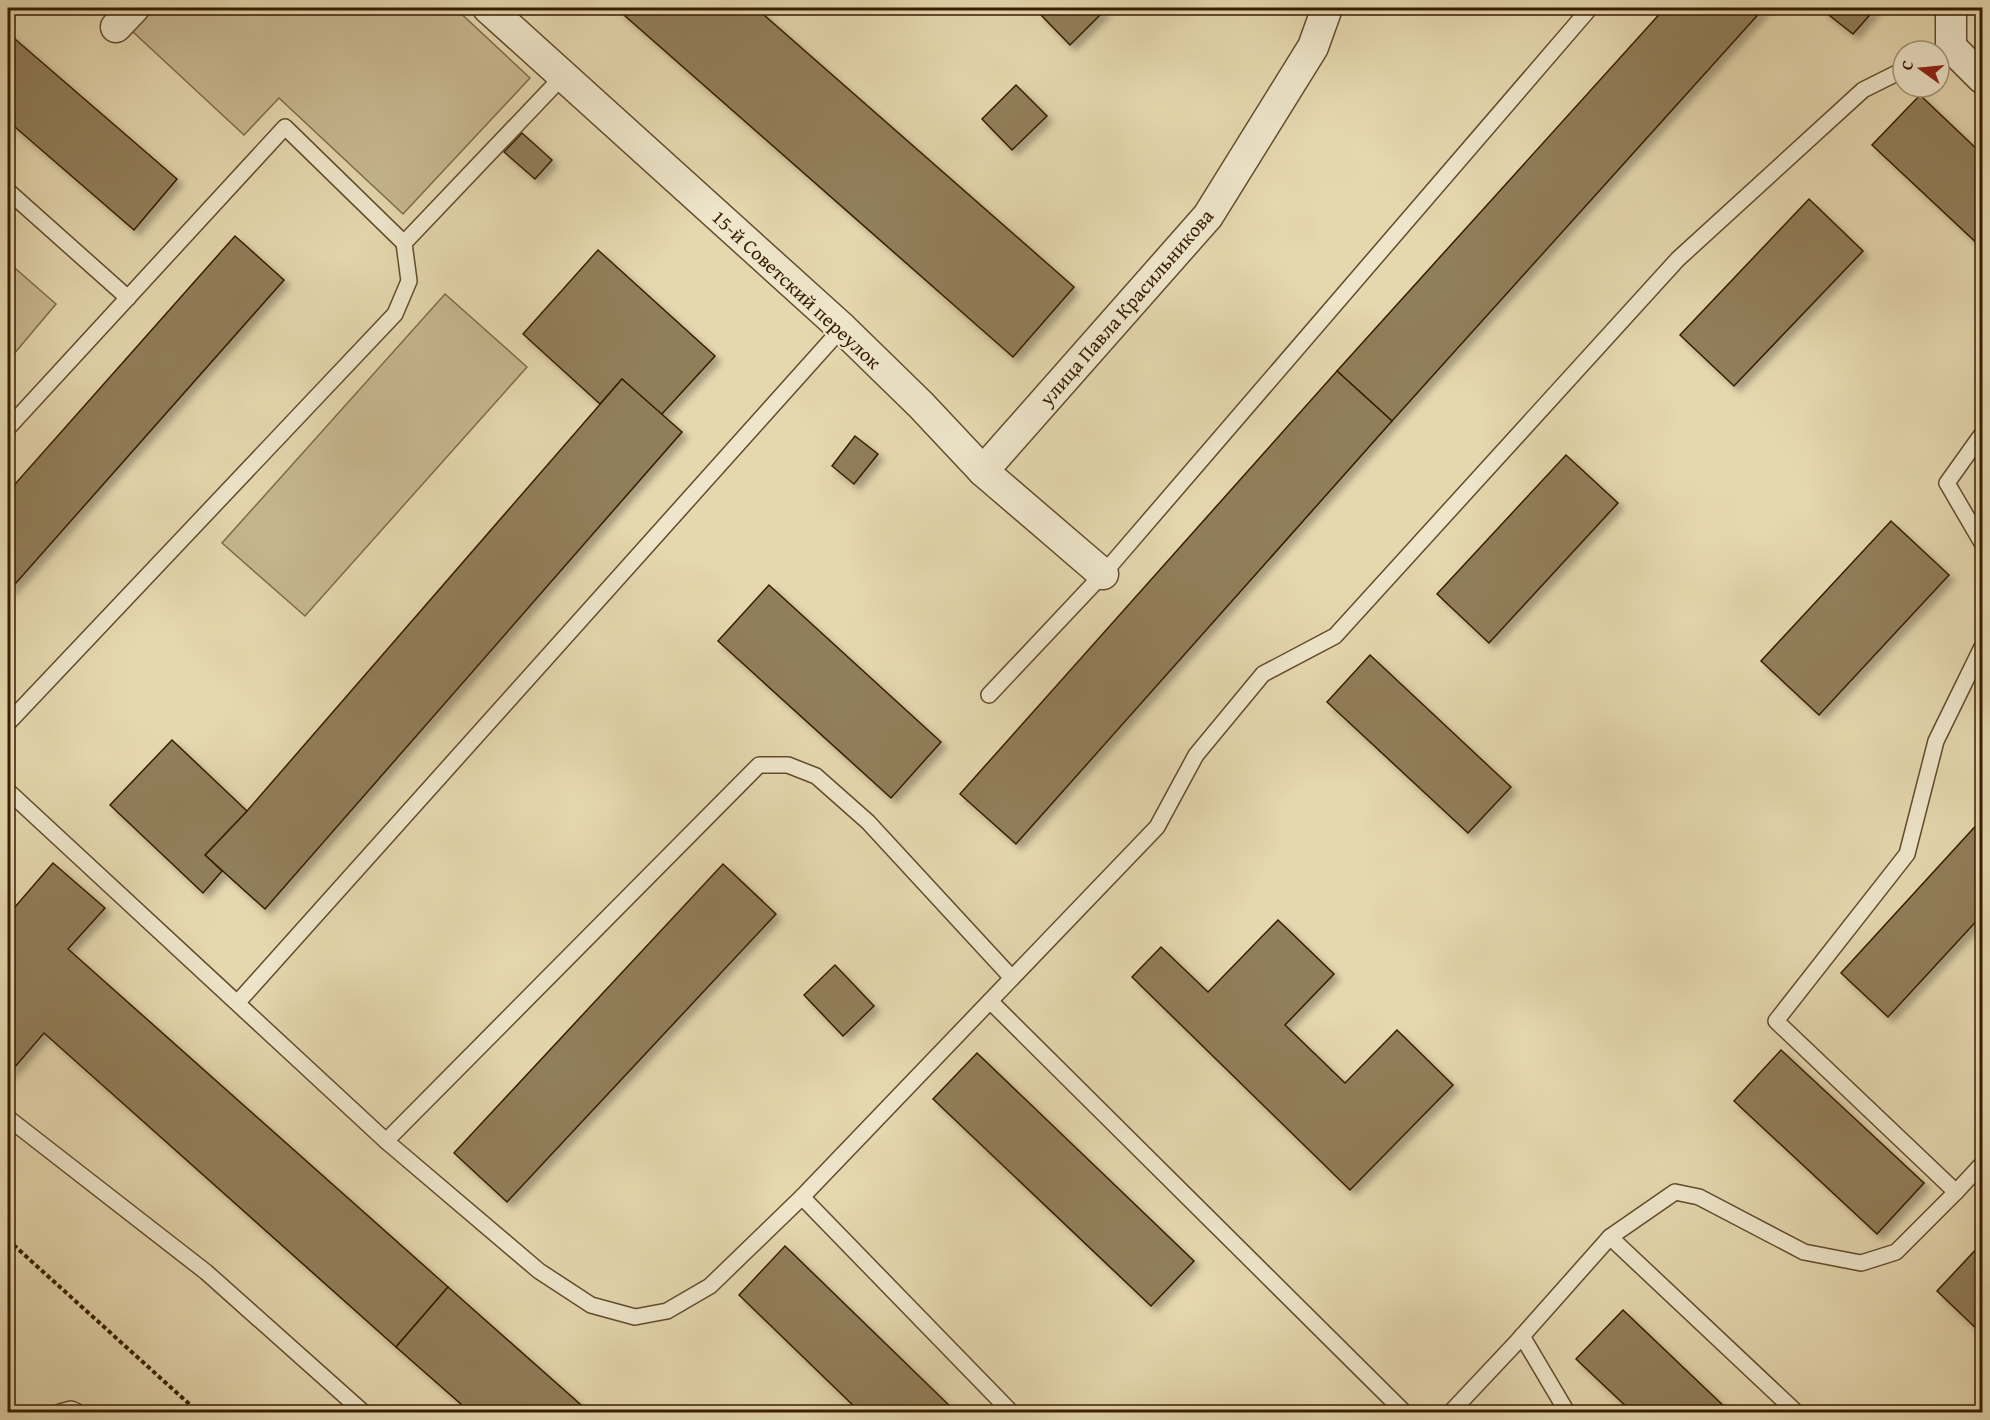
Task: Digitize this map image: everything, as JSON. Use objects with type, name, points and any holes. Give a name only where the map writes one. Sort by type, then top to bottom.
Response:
[{"type":"street","name":"15-й Советский переулок","points":[[488,8],[842,328],[921,405],[982,471],[1103,574]]},
{"type":"street","name":"улица Павла Красильникова","points":[[982,471],[1208,216],[1314,47],[1327,8]]},
{"type":"street","points":[[1947,39],[1951,8]]},
{"type":"street","points":[[1951,54],[1983,78]]},
{"type":"lane","points":[[989,695],[1103,574],[1590,8]]},
{"type":"lane","points":[[404,243],[563,76]]},
{"type":"lane","points":[[8,791],[386,1141],[539,1271],[591,1305],[635,1317],[667,1311],[710,1287],[802,1197],[1156,827],[1196,756],[1263,674],[1335,636],[1678,259],[1863,90],[1891,76]]},
{"type":"lane","points":[[8,428],[285,127],[404,243],[409,281],[395,314],[8,723]]},
{"type":"lane","points":[[8,191],[128,298]]},
{"type":"lane","points":[[238,1002],[842,328]]},
{"type":"lane","points":[[1983,434],[1947,483],[1983,543]]},
{"type":"lane","points":[[1956,1192],[1776,1021],[1907,854],[1936,741],[1983,647]]},
{"type":"lane","points":[[386,1141],[759,765],[788,765],[816,776],[868,822],[1012,978]]},
{"type":"lane","points":[[990,1001],[1404,1413]]},
{"type":"lane","points":[[8,1118],[206,1272],[363,1413]]},
{"type":"lane","points":[[1451,1413],[1610,1237],[1675,1192],[1699,1197],[1804,1252],[1861,1263],[1896,1252],[1983,1164]]},
{"type":"lane","points":[[802,1197],[1011,1413]]},
{"type":"lane","points":[[1610,1237],[1796,1413]]},
{"type":"lane","points":[[1522,1336],[1567,1413]]},
{"type":"lane","points":[[60,1413],[71,1409],[78,1413]]},
{"type":"path","points":[[8,1240],[198,1413]]},
{"type":"shaded area","points":[[154,8],[455,8],[530,78],[403,214],[279,98],[244,135],[132,31]]},
{"type":"shaded area","points":[[8,262],[56,304],[8,361]]},
{"type":"shaded area","points":[[445,294],[527,367],[305,616],[222,543]]},
{"type":"building","points":[[616,8],[756,8],[1074,287],[1013,357]]},
{"type":"building","points":[[1047,8],[1102,8],[1105,10],[1070,45],[1040,14]]},
{"type":"building","points":[[1665,8],[1764,8],[1392,421],[1337,371]]},
{"type":"building","points":[[1820,8],[1876,8],[1853,34]]},
{"type":"building","points":[[8,33],[177,179],[134,230],[8,121]]},
{"type":"building","points":[[1016,85],[1047,116],[1012,150],[982,119]]},
{"type":"building","points":[[1916,99],[1924,99],[1982,154],[1982,248],[1872,145]]},
{"type":"building","points":[[522,133],[552,160],[535,179],[504,152]]},
{"type":"building","points":[[1809,199],[1863,251],[1734,386],[1680,335]]},
{"type":"building","points":[[235,236],[284,280],[8,592],[8,492]]},
{"type":"building","points":[[598,250],[715,356],[661,415],[622,379],[600,404],[523,334]]},
{"type":"building","points":[[1337,371],[1392,421],[1016,844],[960,794]]},
{"type":"building","points":[[622,379],[682,432],[265,909],[205,855],[247,811]]},
{"type":"building","points":[[855,436],[878,454],[854,484],[832,466]]},
{"type":"building","points":[[1566,455],[1618,503],[1489,643],[1437,594]]},
{"type":"building","points":[[1891,521],[1949,575],[1819,715],[1761,661]]},
{"type":"building","points":[[769,585],[941,742],[891,798],[718,641]]},
{"type":"building","points":[[1370,655],[1511,787],[1468,833],[1327,702]]},
{"type":"building","points":[[172,740],[247,811],[205,855],[222,871],[203,893],[110,805]]},
{"type":"building","points":[[1982,819],[1982,915],[1888,1017],[1841,973]]},
{"type":"building","points":[[53,863],[105,908],[68,949],[448,1287],[396,1347],[44,1033],[8,1075],[8,915]]},
{"type":"building","points":[[723,864],[776,914],[507,1202],[454,1153]]},
{"type":"building","points":[[1278,920],[1334,974],[1285,1025],[1345,1083],[1397,1030],[1453,1085],[1350,1190],[1132,977],[1161,947],[1208,992]]},
{"type":"building","points":[[835,965],[874,1006],[843,1036],[804,995]]},
{"type":"building","points":[[1781,1050],[1924,1183],[1877,1234],[1734,1101]]},
{"type":"building","points":[[977,1053],[1194,1261],[1151,1306],[933,1099]]},
{"type":"building","points":[[1982,1243],[1982,1334],[1937,1291]]},
{"type":"building","points":[[785,1246],[956,1412],[860,1412],[739,1295]]},
{"type":"building","points":[[448,1287],[589,1412],[470,1412],[396,1347]]},
{"type":"building","points":[[1623,1310],[1730,1412],[1632,1412],[1576,1359]]}]
